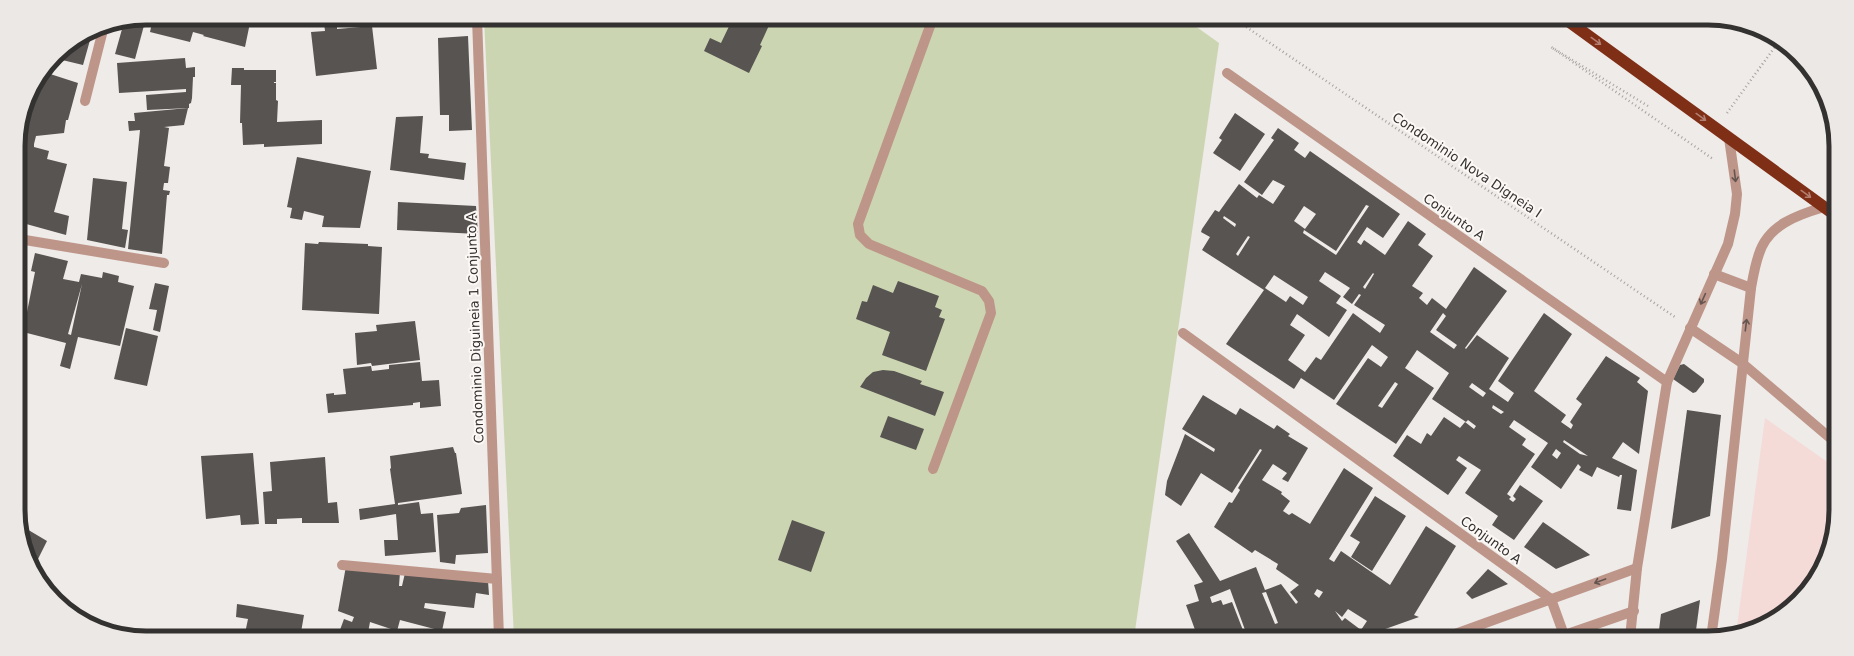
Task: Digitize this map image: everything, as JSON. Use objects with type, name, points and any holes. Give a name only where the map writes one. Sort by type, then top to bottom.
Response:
[{"type":"highway","points":[[1574,25],[1829,211]]},
{"type":"street","name":"Condominio Diguineia 1 Conjunto A","points":[[476,25],[499,631]]},
{"type":"street","points":[[929,25],[858,224],[860,235],[868,244],[982,291],[988,301],[991,313],[933,469]]},
{"type":"street","points":[[85,101],[102,33]]},
{"type":"street","name":"Conjunto A","points":[[1226,73],[1667,382]]},
{"type":"street","points":[[1631,631],[1637,568],[1667,382],[1728,244],[1735,214],[1738,194],[1729,138]]},
{"type":"street","points":[[1712,631],[1722,559],[1751,288],[1759,253],[1770,234],[1785,221],[1800,214],[1824,207]]},
{"type":"street","points":[[25,240],[164,263]]},
{"type":"street","points":[[1714,274],[1751,288]]},
{"type":"street","points":[[1690,328],[1742,363],[1829,437]]},
{"type":"street","name":"Conjunto A","points":[[1183,333],[1551,599]]},
{"type":"street","points":[[342,565],[497,579]]},
{"type":"street","points":[[1463,631],[1637,568]]},
{"type":"street","points":[[1551,599],[1559,631]]},
{"type":"street","points":[[1575,631],[1634,611]]},
{"type":"path","name":"Condominio Nova Digneia I","points":[[1243,25],[1690,328]]},
{"type":"path","points":[[1724,118],[1776,46]]},
{"type":"path","points":[[1653,109],[1551,47],[1735,174]]},
{"type":"path","points":[[1701,150],[1704,146]]},
{"type":"shaded area","points":[[1765,418],[1829,463],[1828,526],[1823,549],[1817,563],[1809,577],[1794,596],[1768,615],[1754,622],[1737,628]]},
{"type":"green space","points":[[484,25],[1194,25],[1219,43],[1135,631],[514,631]]},
{"type":"building","points":[[144,25],[135,59],[115,54],[123,27]]},
{"type":"building","points":[[152,25],[250,25],[245,47],[193,32],[190,42],[150,32]]},
{"type":"building","points":[[324,25],[337,25],[337,29],[372,26],[377,69],[316,76],[311,32],[325,31]]},
{"type":"building","points":[[730,25],[769,25],[760,45],[762,46],[749,73],[704,51],[710,38],[721,43]]},
{"type":"building","points":[[468,36],[472,130],[449,131],[449,115],[440,115],[438,38]]},
{"type":"building","points":[[90,38],[83,65],[60,60],[79,45]]},
{"type":"building","points":[[185,58],[186,68],[195,67],[192,98],[189,108],[147,110],[146,95],[186,92],[186,89],[119,93],[117,63]]},
{"type":"building","points":[[232,68],[244,68],[244,70],[276,70],[276,82],[274,83],[276,83],[276,100],[278,101],[277,122],[322,120],[322,144],[264,147],[264,144],[243,145],[242,123],[240,123],[241,85],[231,85]]},
{"type":"building","points":[[49,74],[78,83],[68,120],[66,120],[64,133],[36,136],[34,144],[34,147],[49,151],[47,159],[67,164],[54,212],[69,216],[66,235],[25,224],[26,130],[34,100]]},
{"type":"building","points":[[188,108],[184,125],[164,127],[169,128],[164,166],[170,167],[168,183],[164,183],[163,190],[170,191],[169,195],[167,195],[162,254],[128,249],[140,130],[129,131],[128,121],[135,121],[134,113]]},
{"type":"building","points":[[1235,113],[1265,134],[1240,171],[1213,153],[1222,140],[1219,138]]},
{"type":"building","points":[[423,116],[420,153],[429,154],[428,158],[466,163],[464,180],[390,170],[396,117]]},
{"type":"building","points":[[1278,128],[1299,143],[1294,150],[1305,158],[1310,151],[1400,214],[1383,238],[1367,227],[1357,242],[1361,245],[1364,240],[1385,255],[1408,221],[1426,234],[1418,245],[1433,256],[1412,286],[1423,293],[1419,298],[1427,305],[1432,298],[1446,309],[1474,267],[1507,291],[1465,348],[1466,349],[1477,335],[1509,358],[1489,389],[1508,402],[1514,393],[1498,381],[1544,313],[1572,334],[1534,391],[1566,415],[1561,422],[1571,429],[1573,425],[1570,422],[1582,404],[1576,399],[1606,356],[1640,378],[1637,382],[1648,391],[1639,454],[1623,442],[1612,458],[1637,470],[1631,511],[1617,509],[1622,475],[1619,477],[1597,467],[1592,477],[1579,470],[1581,467],[1578,464],[1561,489],[1531,467],[1548,443],[1514,420],[1509,427],[1526,439],[1522,445],[1535,454],[1507,494],[1511,497],[1509,499],[1513,502],[1516,499],[1513,496],[1520,485],[1543,501],[1514,540],[1492,525],[1498,516],[1465,493],[1481,470],[1459,456],[1456,460],[1467,468],[1448,495],[1393,456],[1407,435],[1421,444],[1427,433],[1431,436],[1444,417],[1460,428],[1465,422],[1474,429],[1476,426],[1468,420],[1466,422],[1432,399],[1449,373],[1417,350],[1405,368],[1434,388],[1396,444],[1336,404],[1368,358],[1381,367],[1388,357],[1372,345],[1334,400],[1301,378],[1294,389],[1226,344],[1264,290],[1202,250],[1210,237],[1201,232],[1215,210],[1219,212],[1239,184],[1257,198],[1259,195],[1273,204],[1285,186],[1273,180],[1262,195],[1244,182],[1274,140],[1271,138]],"holes":[[[1366,205],[1369,206],[1336,255],[1303,233],[1304,230],[1336,251]],[[1304,206],[1316,214],[1305,229],[1294,221]],[[1224,216],[1236,224],[1235,227],[1223,218]],[[1248,236],[1250,237],[1238,256],[1236,254]],[[1325,272],[1350,288],[1343,297],[1352,304],[1359,294],[1361,295],[1354,305],[1385,325],[1380,333],[1353,313],[1321,360],[1316,357],[1305,372],[1288,360],[1305,335],[1290,325],[1297,314],[1329,337],[1347,310],[1336,303],[1341,296],[1319,281]],[[1373,273],[1374,274],[1365,289],[1363,287]],[[1274,275],[1308,297],[1303,305],[1290,296],[1286,302],[1265,288]],[[1443,313],[1446,316],[1436,330],[1457,345],[1454,349],[1430,332]],[[1395,382],[1398,384],[1382,408],[1378,406]],[[1472,383],[1486,393],[1483,397],[1469,387]],[[1493,405],[1504,412],[1501,414],[1492,408]],[[1564,440],[1588,456],[1580,454],[1563,442]],[[1556,449],[1561,453],[1557,459],[1552,455]]]},
{"type":"building","points":[[297,157],[371,171],[360,228],[322,227],[324,216],[304,211],[302,220],[290,218],[292,208],[287,207]]},
{"type":"building","points":[[93,178],[127,182],[122,229],[128,230],[125,248],[87,240]]},
{"type":"building","points":[[398,202],[476,206],[478,234],[397,230]]},
{"type":"building","points":[[319,242],[368,244],[368,246],[382,247],[379,314],[302,310],[305,243],[318,244]]},
{"type":"building","points":[[35,253],[68,261],[63,279],[79,282],[81,274],[102,278],[103,272],[119,276],[118,282],[134,286],[120,346],[78,337],[70,369],[60,366],[66,343],[25,333],[25,322],[35,272],[31,271]],"holes":[[[82,284],[71,335],[68,334]]]},
{"type":"building","points":[[898,281],[939,296],[935,307],[942,310],[939,317],[945,319],[926,371],[882,355],[890,332],[856,319],[862,301],[867,302],[873,285],[893,293]]},
{"type":"building","points":[[155,283],[169,286],[160,332],[153,330],[157,310],[149,309]]},
{"type":"building","points":[[415,321],[420,360],[372,366],[371,363],[357,365],[355,333],[377,331],[376,325]]},
{"type":"building","points":[[126,328],[158,336],[147,386],[114,379]]},
{"type":"building","points":[[420,362],[422,381],[439,380],[441,406],[420,408],[420,402],[413,403],[413,405],[328,413],[326,394],[346,394],[343,369],[371,366],[372,371],[389,369],[389,365]]},
{"type":"building","points":[[1684,364],[1704,379],[1704,382],[1696,392],[1693,393],[1673,379],[1680,365]]},
{"type":"building","points":[[883,370],[894,371],[922,381],[920,384],[944,392],[935,416],[860,387],[866,378],[873,372]]},
{"type":"building","points":[[1203,395],[1236,415],[1240,408],[1274,429],[1277,425],[1290,434],[1288,436],[1308,448],[1288,482],[1282,479],[1287,473],[1273,464],[1262,480],[1282,492],[1281,494],[1290,501],[1283,511],[1289,515],[1292,513],[1310,524],[1344,468],[1373,488],[1329,559],[1334,562],[1341,551],[1390,585],[1426,526],[1456,546],[1414,615],[1419,617],[1380,631],[1245,631],[1230,589],[1210,597],[1212,603],[1221,600],[1223,605],[1232,602],[1243,631],[1195,631],[1186,605],[1199,601],[1194,585],[1203,582],[1176,541],[1189,533],[1220,581],[1256,567],[1265,590],[1281,584],[1296,604],[1298,602],[1290,592],[1299,585],[1276,569],[1278,564],[1255,550],[1252,553],[1214,527],[1229,502],[1232,503],[1240,490],[1238,488],[1262,450],[1260,449],[1232,493],[1201,473],[1181,506],[1165,495],[1167,481],[1185,434],[1214,452],[1215,449],[1182,429]],"holes":[[[1317,589],[1323,592],[1319,598],[1314,594]],[[1266,592],[1278,623],[1275,624],[1262,593]],[[1348,609],[1367,621],[1361,630],[1345,618],[1342,621],[1335,611],[1342,617]]]},
{"type":"building","points":[[1687,410],[1721,415],[1710,516],[1671,529]]},
{"type":"building","points":[[888,416],[924,429],[916,450],[880,437]]},
{"type":"building","points":[[453,447],[456,453],[462,494],[398,503],[398,505],[419,502],[421,514],[433,513],[436,552],[385,556],[384,540],[398,540],[396,514],[360,520],[359,509],[395,504],[390,469],[390,456]]},
{"type":"building","points":[[253,453],[259,524],[241,525],[240,515],[206,519],[201,456]]},
{"type":"building","points":[[325,457],[328,503],[337,502],[339,523],[302,523],[302,518],[277,519],[277,524],[265,524],[263,492],[272,491],[270,462]]},
{"type":"building","points":[[1375,496],[1406,516],[1372,571],[1351,557],[1360,542],[1350,536]]},
{"type":"building","points":[[486,505],[488,553],[456,555],[455,564],[440,562],[437,515],[459,513],[461,508]]},
{"type":"building","points":[[792,520],[825,532],[811,572],[778,560]]},
{"type":"building","points":[[1543,522],[1590,555],[1556,569],[1524,547]]},
{"type":"building","points":[[26,529],[47,541],[37,562],[31,549]]},
{"type":"building","points":[[346,566],[400,572],[399,586],[402,586],[405,573],[488,581],[489,595],[476,593],[474,608],[425,603],[424,608],[446,612],[442,631],[400,620],[397,631],[370,622],[368,631],[340,631],[344,619],[352,622],[354,617],[338,611]]},
{"type":"building","points":[[1488,569],[1508,584],[1472,599],[1466,593]]},
{"type":"building","points":[[1700,600],[1696,631],[1659,631],[1661,614]]},
{"type":"building","points":[[237,604],[304,615],[301,631],[245,631],[248,619],[236,617]]}]
